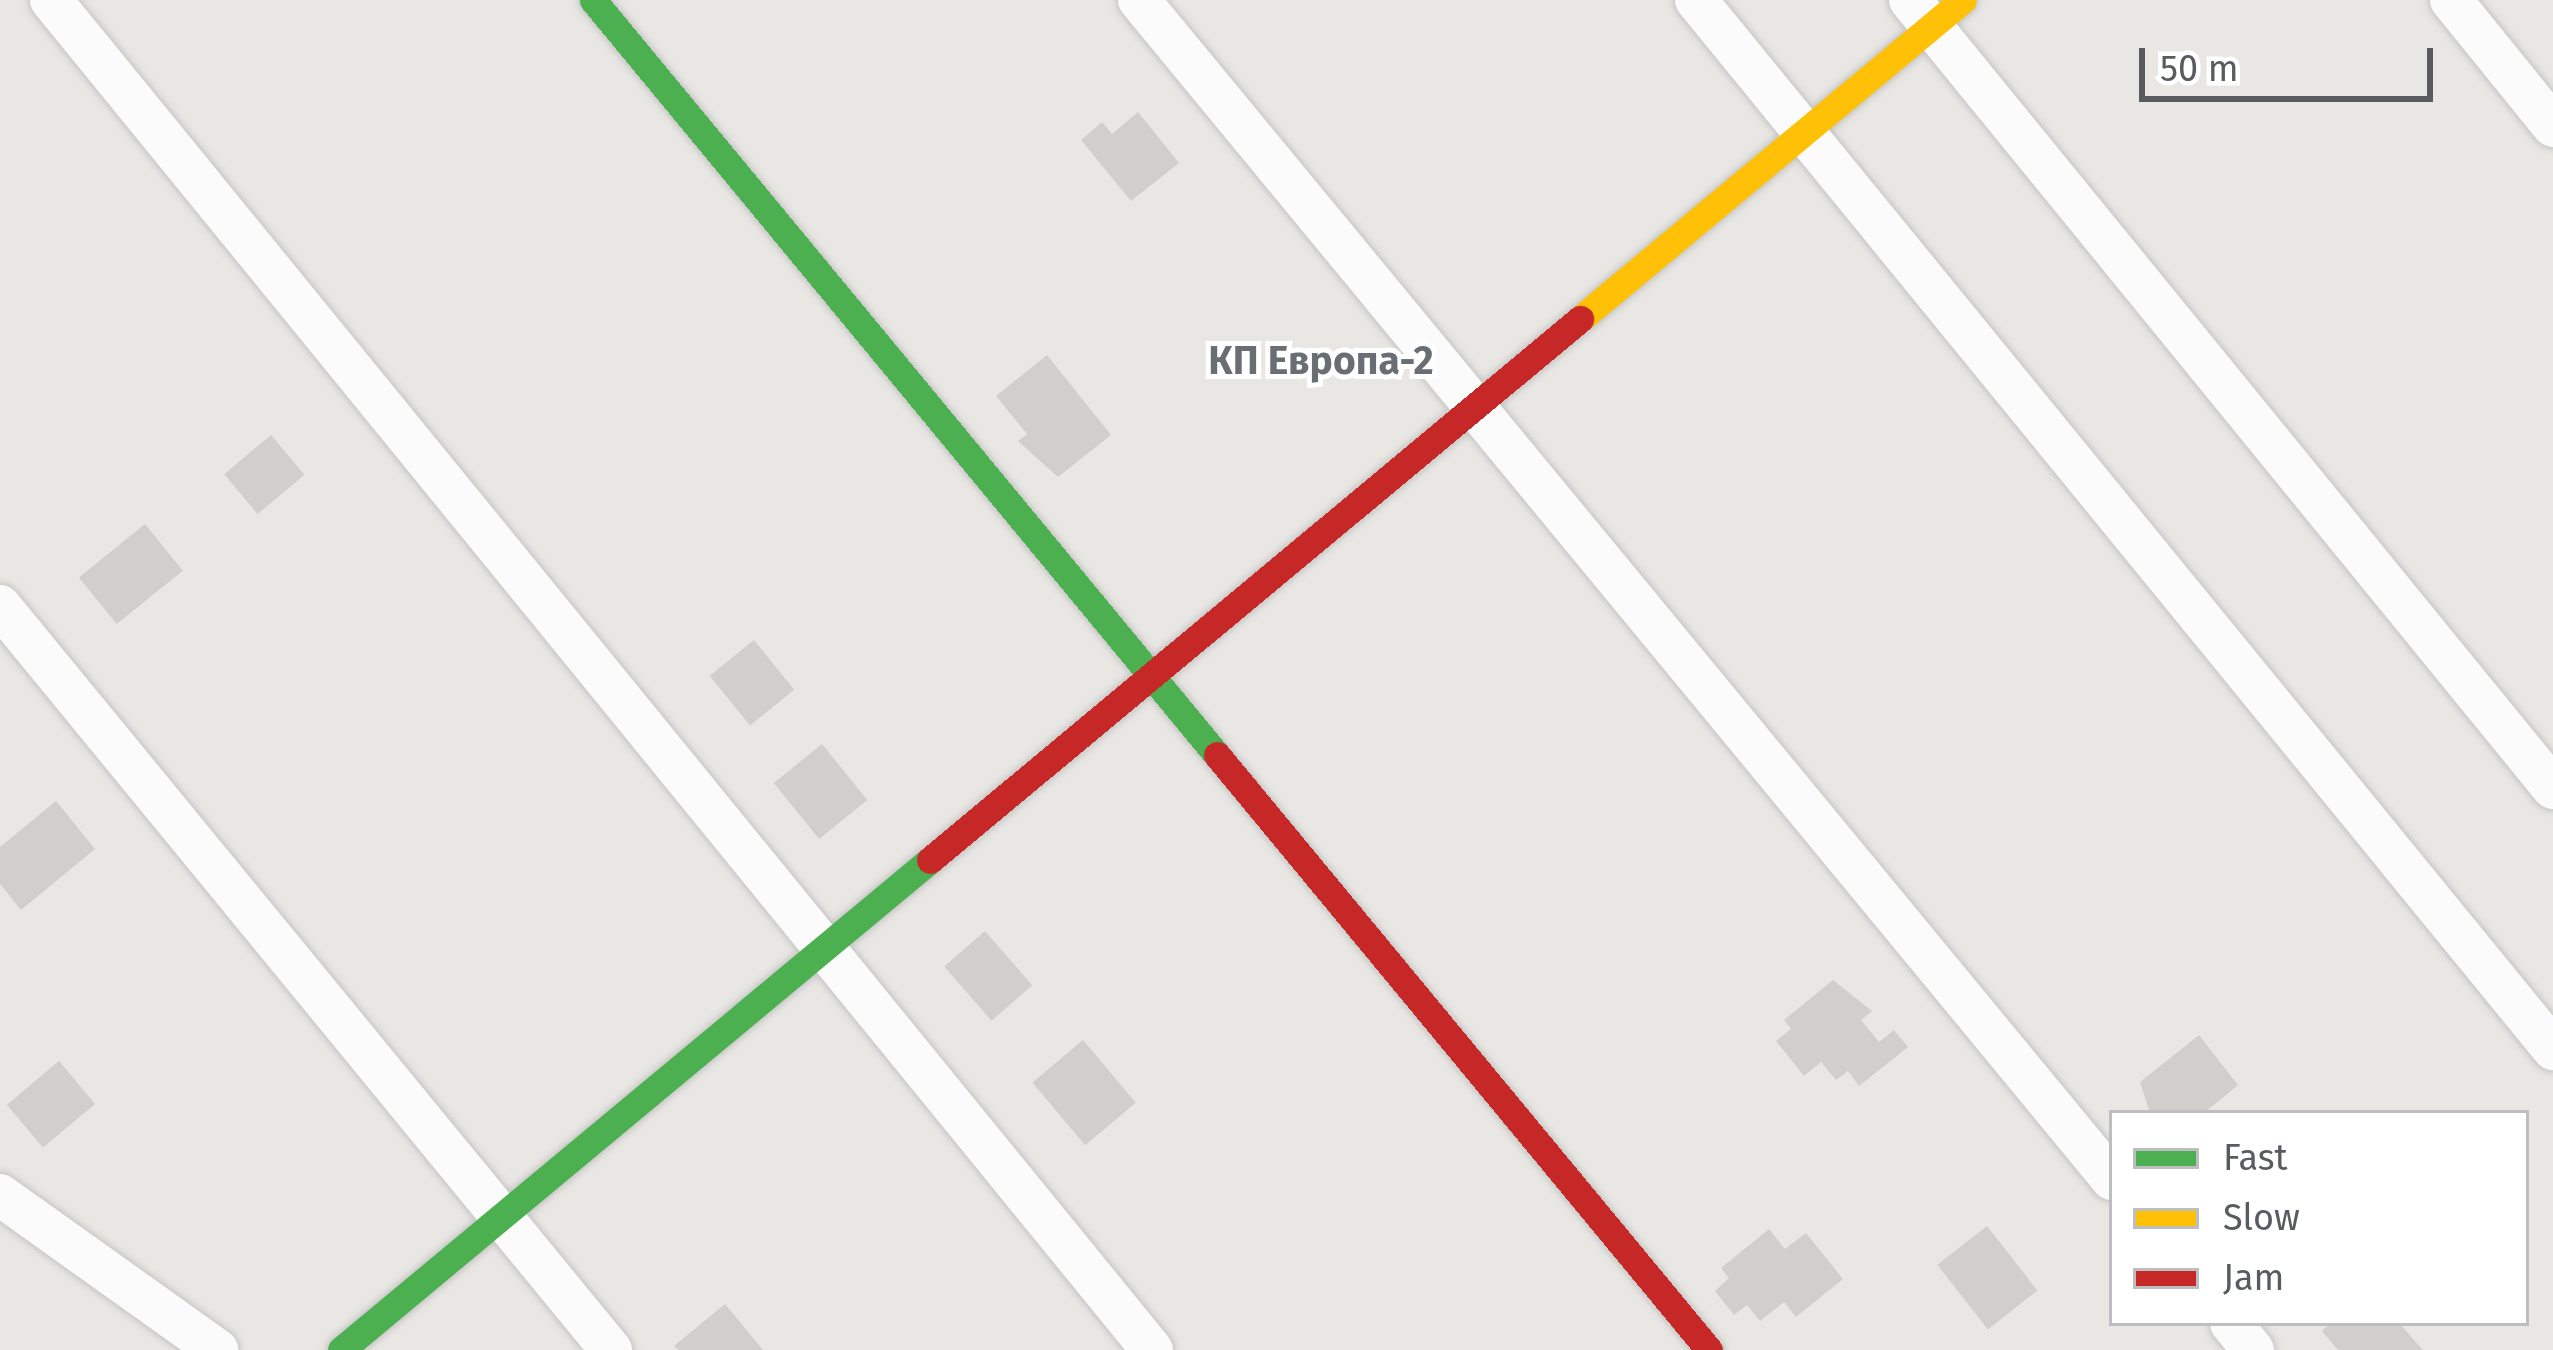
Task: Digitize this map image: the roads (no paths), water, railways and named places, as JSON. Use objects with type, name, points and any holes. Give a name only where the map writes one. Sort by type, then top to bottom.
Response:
[{"type":"street","points":[[51,0],[1152,1350]]},
{"type":"street","points":[[593,0],[1709,1350]]},
{"type":"street","points":[[1139,0],[2109,1175]]},
{"type":"street","points":[[1696,0],[1800,135],[2553,1049]]},
{"type":"street","points":[[2451,0],[2553,125]]},
{"type":"street","points":[[341,1350],[1157,679],[1800,135],[1935,9],[2553,788]]},
{"type":"street","points":[[0,606],[611,1350]]},
{"type":"street","points":[[0,1195],[217,1350]]},
{"type":"street","points":[[2233,1326],[2253,1350]]},
{"type":"district","name":"КП Европа-2","points":[[1321,361]]}]
